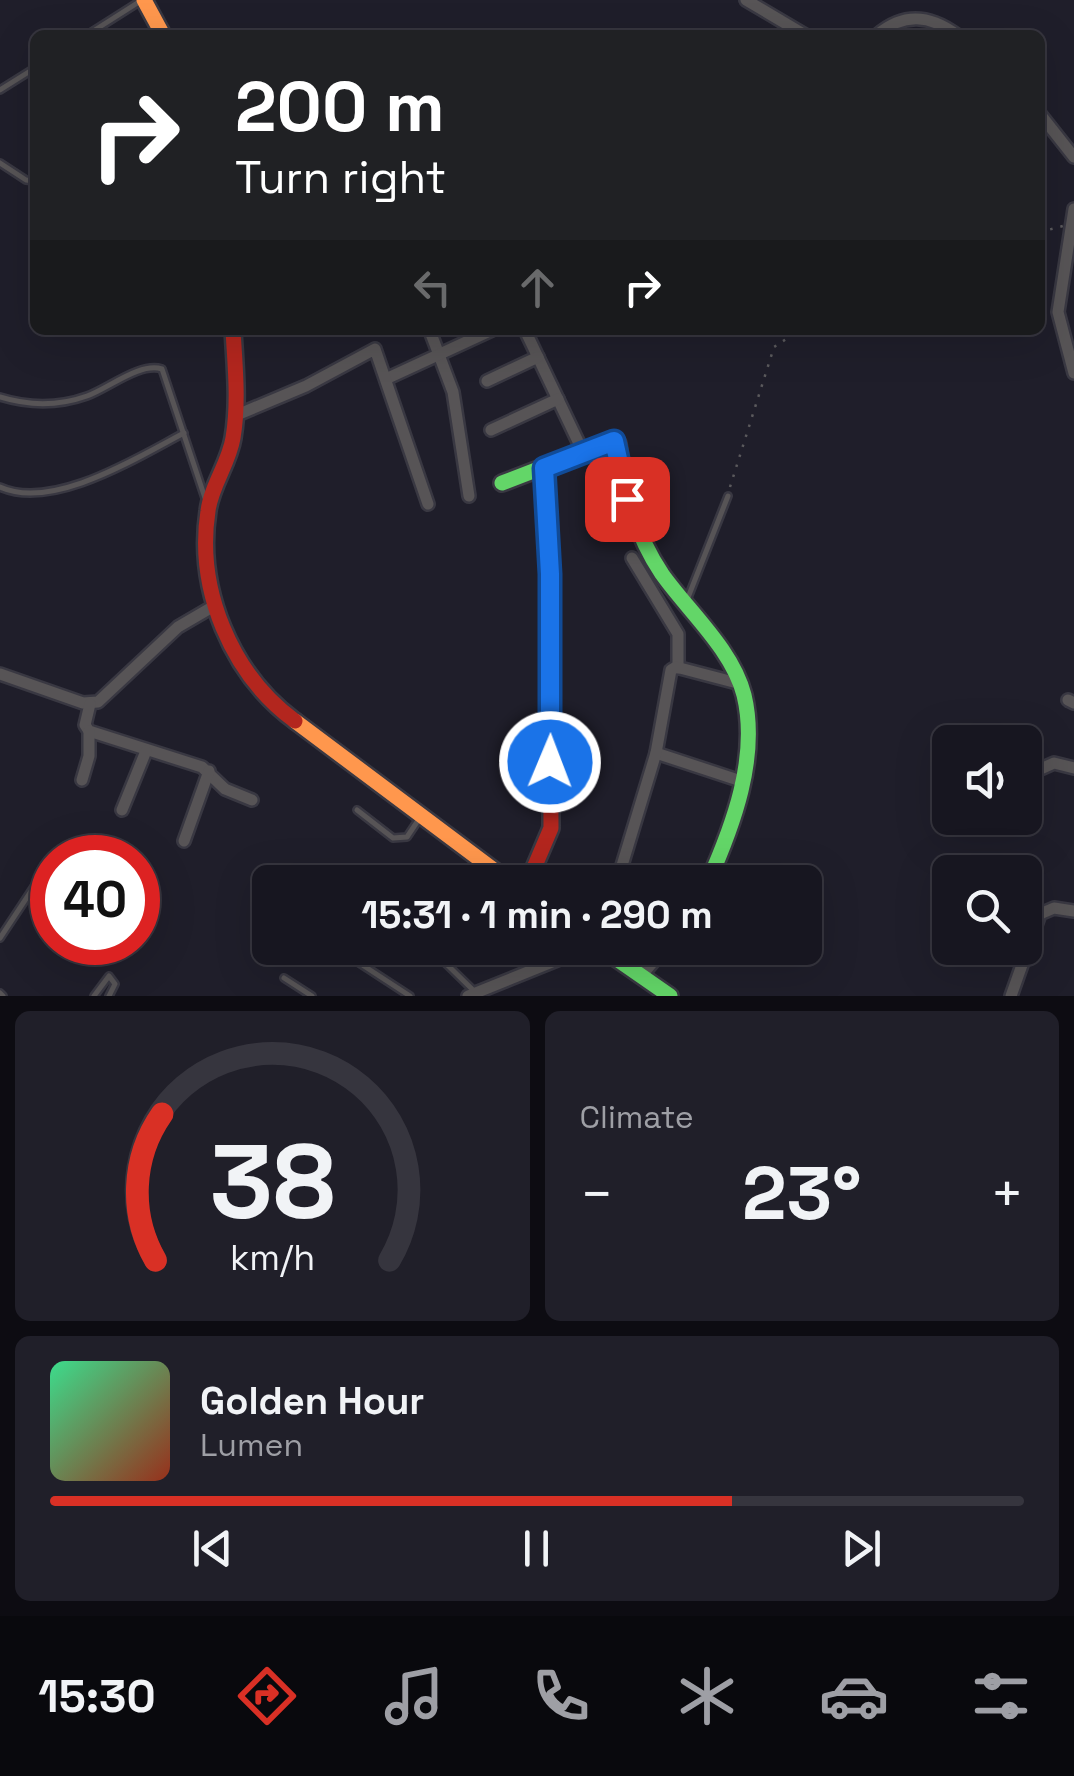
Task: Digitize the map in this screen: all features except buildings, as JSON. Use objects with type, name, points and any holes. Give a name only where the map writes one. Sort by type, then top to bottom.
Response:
[{"type":"street","points":[[146,0],[161,30]]},
{"type":"street","points":[[746,0],[797,30]]},
{"type":"street","points":[[884,30],[896,22],[922,18],[947,30]]},
{"type":"street","points":[[1045,120],[1074,156]]},
{"type":"street","points":[[1074,209],[1058,312],[1074,373]]},
{"type":"street","points":[[234,335],[236,414],[232,445],[208,506],[203,555],[226,642],[274,706],[487,865]]},
{"type":"street","points":[[432,335],[453,392],[469,496]]},
{"type":"street","points":[[388,378],[478,335]]},
{"type":"street","points":[[527,335],[583,452]]},
{"type":"street","points":[[236,414],[306,386],[376,349],[428,504]]},
{"type":"street","points":[[487,381],[538,357]]},
{"type":"street","points":[[492,430],[558,398]]},
{"type":"street","points":[[502,484],[616,442],[634,524],[740,684],[750,734],[741,781],[714,865]]},
{"type":"street","points":[[535,865],[551,828],[551,596],[544,468]]},
{"type":"street","points":[[632,558],[678,634]]},
{"type":"street","points":[[0,674],[90,704],[104,698],[178,627],[214,606]]},
{"type":"street","points":[[678,668],[678,634],[690,613]]},
{"type":"street","points":[[622,865],[656,752],[669,673],[678,668],[740,684]]},
{"type":"street","points":[[82,780],[89,756],[85,725],[90,704]]},
{"type":"street","points":[[88,730],[209,771],[225,789],[252,800]]},
{"type":"street","points":[[122,810],[146,751]]},
{"type":"street","points":[[656,752],[741,781]]},
{"type":"street","points":[[1042,768],[1054,763],[1074,768]]},
{"type":"street","points":[[184,841],[209,771]]},
{"type":"street","points":[[1010,996],[1040,914],[1054,908],[1074,911]]},
{"type":"street","points":[[472,994],[544,965]]},
{"type":"street","points":[[626,965],[649,986],[670,996]]},
{"type":"lane","points":[[95,30],[146,0]]},
{"type":"lane","points":[[0,90],[30,71]]},
{"type":"lane","points":[[0,163],[30,180]]},
{"type":"lane","points":[[0,397],[36,404],[60,402],[86,396],[155,366],[166,376],[208,506]]},
{"type":"lane","points":[[0,487],[23,494],[59,490],[120,466],[184,433]]},
{"type":"lane","points":[[690,613],[728,496]]},
{"type":"lane","points":[[357,810],[380,830],[399,838],[414,831],[420,816]]},
{"type":"lane","points":[[0,936],[30,892]]},
{"type":"lane","points":[[362,965],[410,996]]},
{"type":"lane","points":[[446,965],[472,994]]},
{"type":"lane","points":[[94,996],[109,976],[114,984],[109,996]]},
{"type":"lane","points":[[284,978],[312,996]]},
{"type":"path","points":[[1045,231],[1069,225]]},
{"type":"path","points":[[728,496],[774,348],[793,335]]},
{"type":"traffic: fast","points":[[502,483],[611,441],[618,444],[628,496],[645,544],[662,574],[730,662],[744,695],[748,719],[746,767],[734,815],[715,865]]},
{"type":"traffic: fast","points":[[625,965],[670,996]]},
{"type":"traffic: slow","points":[[144,0],[160,30]]},
{"type":"traffic: slow","points":[[295,721],[487,865]]},
{"type":"traffic: jam","points":[[233,335],[235,424],[208,511],[208,570],[213,599],[236,654],[272,702],[295,721]]},
{"type":"traffic: jam","points":[[535,865],[551,828],[550,544],[544,467]]},
{"type":"route","points":[[550,762],[552,666],[544,468],[614,441],[618,444],[627,499]]}]
